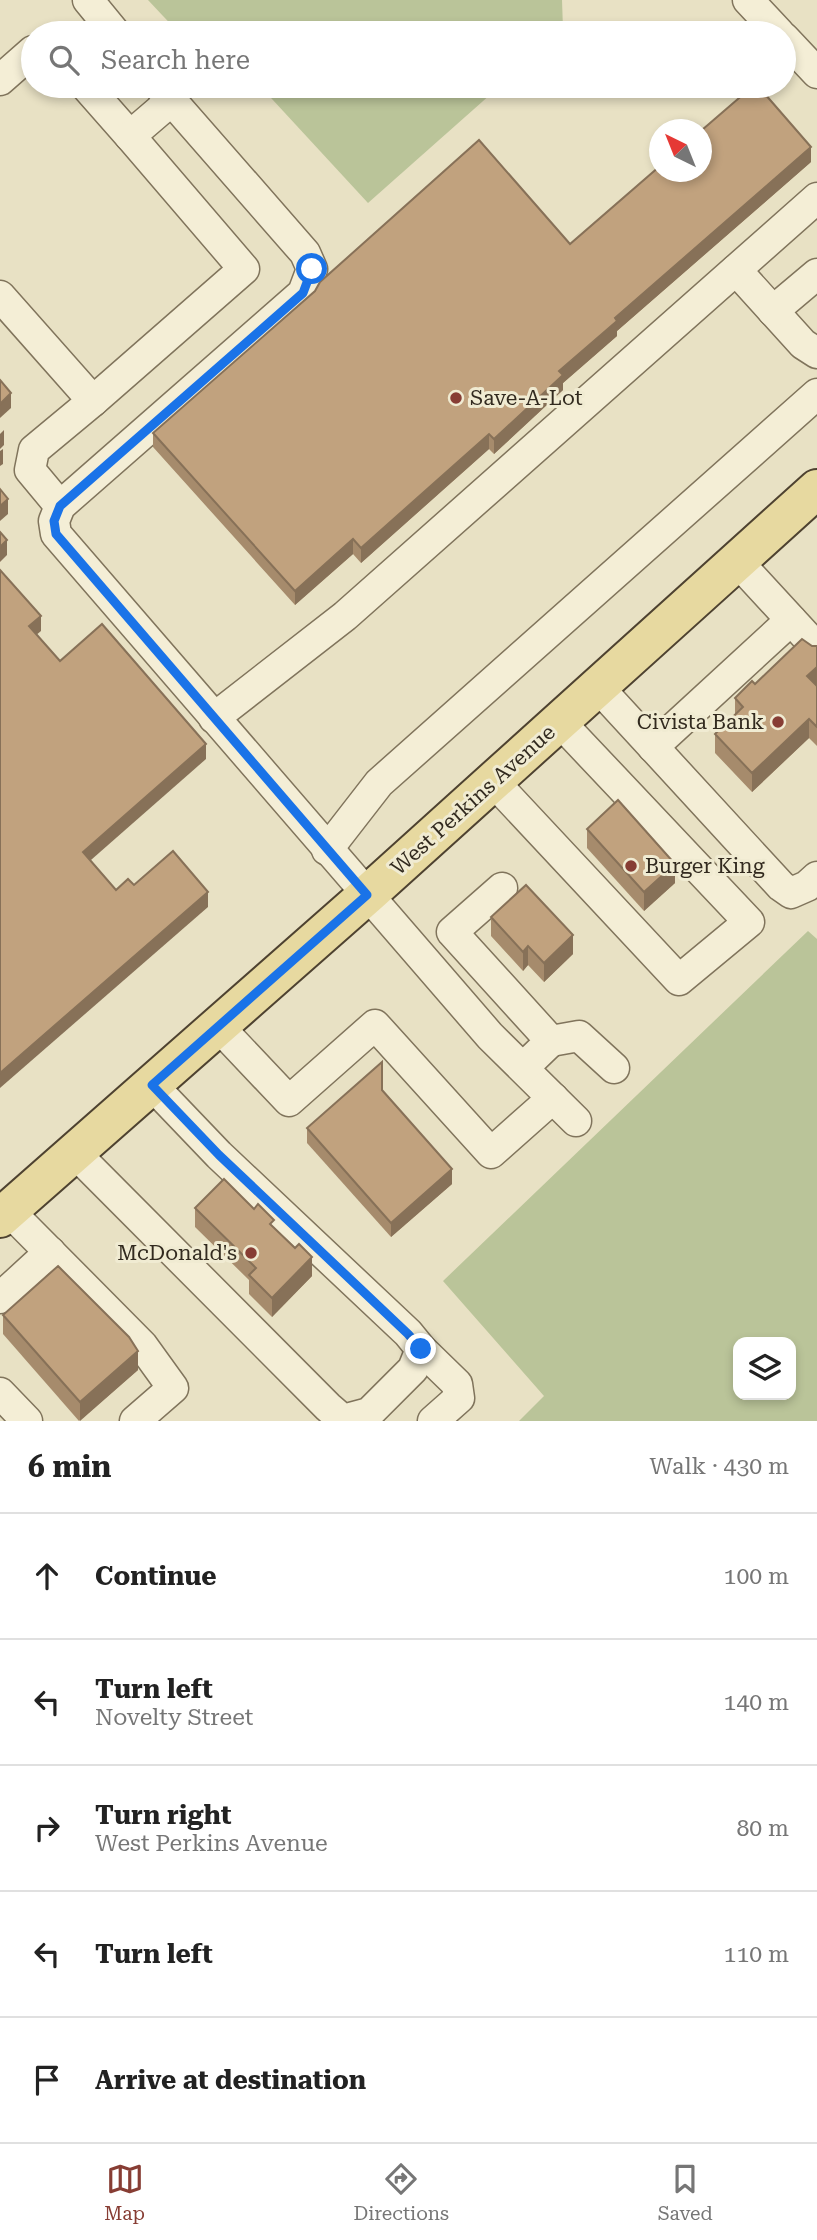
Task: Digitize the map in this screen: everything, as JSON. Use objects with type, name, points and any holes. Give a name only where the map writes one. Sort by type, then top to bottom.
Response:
[{"type":"main road","name":"West Perkins Avenue","points":[[4,1214],[367,895],[817,489]]},
{"type":"street","points":[[88,0],[106,21]]},
{"type":"street","points":[[748,0],[768,21]]},
{"type":"street","points":[[796,51],[817,73]]},
{"type":"street","points":[[0,80],[21,62]]},
{"type":"street","points":[[97,98],[244,269],[34,450],[30,470],[58,520],[214,718],[460,1002],[576,1121]]},
{"type":"street","points":[[130,136],[162,98]]},
{"type":"street","points":[[58,520],[303,293],[312,269],[305,253],[170,98]]},
{"type":"street","points":[[214,718],[345,615],[817,198]]},
{"type":"street","points":[[736,270],[803,344],[817,353]]},
{"type":"street","points":[[773,311],[817,274]]},
{"type":"street","points":[[0,296],[93,401]]},
{"type":"street","points":[[327,850],[379,783],[817,394]]},
{"type":"street","points":[[737,561],[817,649]]},
{"type":"street","points":[[653,747],[791,620]]},
{"type":"street","points":[[598,687],[781,886],[791,892],[807,886],[817,877]]},
{"type":"street","points":[[493,781],[679,980],[749,922],[559,721]]},
{"type":"street","points":[[502,888],[452,932],[551,1041]]},
{"type":"street","points":[[460,1002],[491,975]]},
{"type":"street","points":[[218,1026],[289,1101],[375,1025],[491,1153],[553,1098]]},
{"type":"street","points":[[523,1068],[551,1041],[579,1036],[614,1068]]},
{"type":"street","points":[[152,1085],[219,1155],[457,1384],[459,1398],[433,1421]]},
{"type":"street","points":[[75,1153],[343,1421],[369,1413],[413,1369],[421,1349]]},
{"type":"street","points":[[4,1214],[50,1252],[142,1345],[173,1388],[135,1421]]},
{"type":"street","points":[[0,1298],[50,1252]]},
{"type":"street","points":[[0,1393],[27,1421]]},
{"type":"green space","points":[[148,0],[562,0],[563,21],[168,21]]},
{"type":"green space","points":[[271,98],[486,98],[368,203]]},
{"type":"green space","points":[[808,931],[817,939],[817,1421],[519,1421],[544,1396],[443,1281]]},
{"type":"building","points":[[739,98],[768,98],[811,147],[615,318],[617,321],[559,371],[563,375],[494,439],[489,434],[361,548],[353,539],[295,591],[153,433],[315,291],[320,282],[479,140],[570,244],[649,176],[649,182],[712,182],[712,121]]},
{"type":"building","points":[[0,380],[11,393],[0,404]]},
{"type":"building","points":[[0,489],[8,499],[0,506]]},
{"type":"building","points":[[0,532],[7,540],[0,547]]},
{"type":"building","points":[[0,570],[41,616],[29,626],[60,661],[102,624],[206,744],[83,852],[116,890],[128,879],[134,885],[173,851],[208,892],[0,1073]]},
{"type":"building","name":"Civista Bank","points":[[802,639],[812,646],[817,646],[817,667],[807,676],[817,686],[817,727],[809,719],[752,773],[715,734],[743,707],[735,698],[752,681],[755,684]]},
{"type":"building","points":[[618,800],[675,864],[644,892],[587,829]]},
{"type":"building","points":[[526,885],[573,935],[544,963],[528,946],[523,952],[491,917]]},
{"type":"building","points":[[382,1062],[382,1090],[452,1169],[391,1223],[307,1128]]},
{"type":"building","name":"McDonald's","points":[[224,1179],[254,1209],[258,1204],[274,1220],[270,1224],[295,1248],[299,1244],[312,1257],[272,1298],[249,1275],[256,1268],[195,1208]]},
{"type":"building","points":[[58,1266],[129,1337],[138,1351],[80,1402],[3,1315]]},
{"type":"place","name":"Save-A-Lot","points":[[456,398]]},
{"type":"place","name":"Civista Bank","points":[[778,722]]},
{"type":"place","name":"Burger King","points":[[631,866]]},
{"type":"place","name":"McDonald's","points":[[251,1253]]},
{"type":"route","points":[[312,269],[303,293],[60,506],[54,521],[56,534],[367,895],[152,1085],[219,1155],[421,1349]]}]
